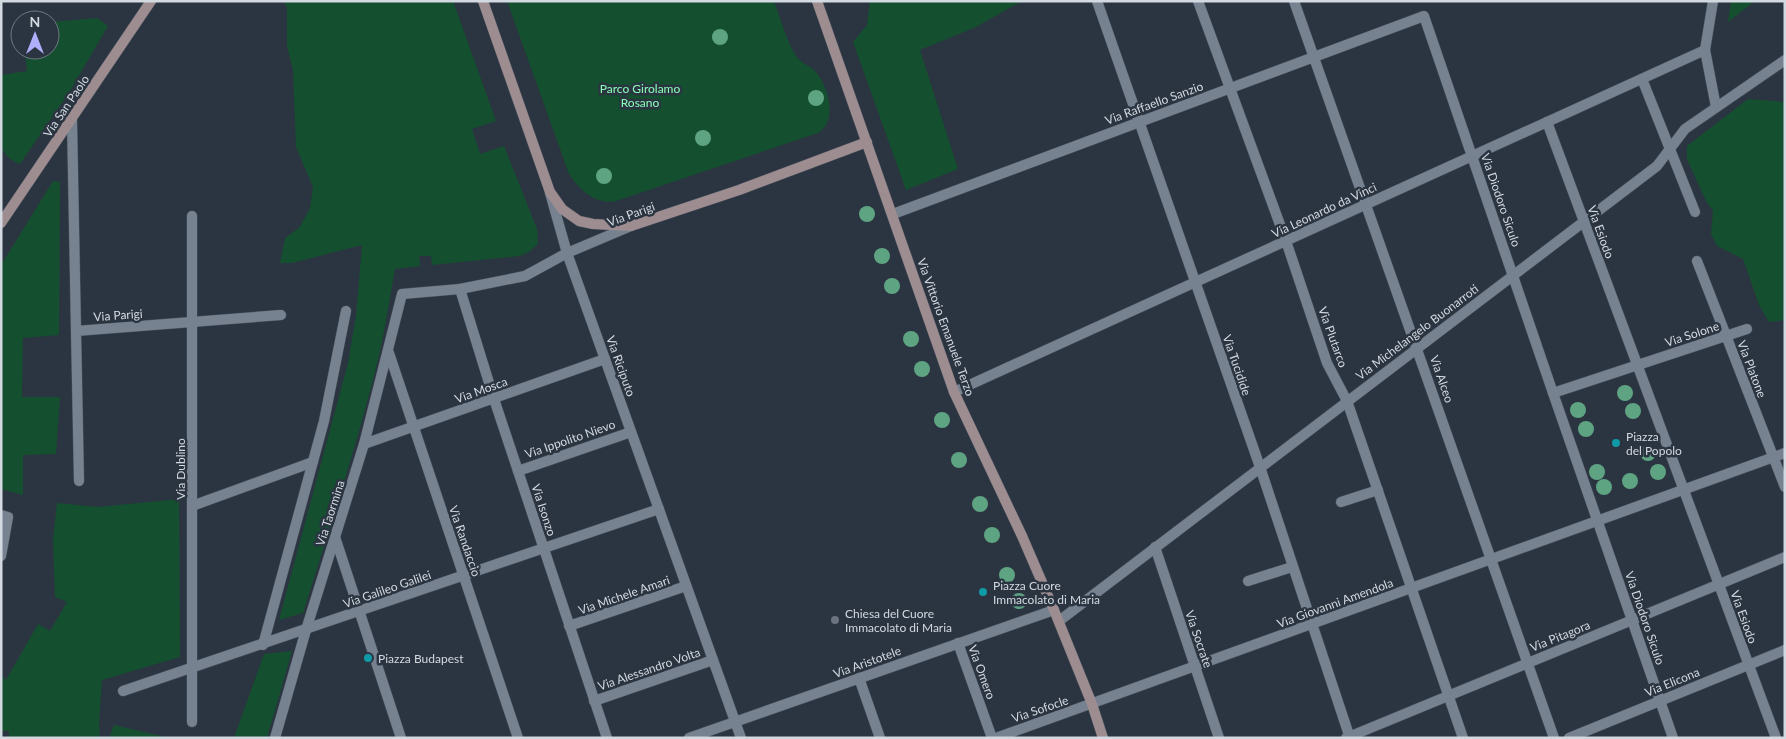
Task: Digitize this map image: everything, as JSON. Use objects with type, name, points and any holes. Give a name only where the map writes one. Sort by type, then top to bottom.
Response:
[{"type":"street","name":"Via San Paolo","points":[[2,219],[72,120],[151,1]]},
{"type":"street","name":"Via Riciputo","points":[[483,1],[550,192],[567,253],[741,738]]},
{"type":"street","name":"Via Vittorio Emanuele Terzo","points":[[817,1],[954,392],[1022,536],[1059,620],[1092,704],[1103,738]]},
{"type":"street","name":"Via Tucidide","points":[[1098,1],[1260,467],[1348,737]]},
{"type":"street","name":"Via Plutarco","points":[[1198,1],[1286,241],[1327,363],[1347,401],[1463,738]]},
{"type":"street","name":"Via Alceo","points":[[1294,1],[1554,738]]},
{"type":"street","points":[[1713,1],[1705,50],[1716,107]]},
{"type":"street","name":"Via Raffaello Sanzio","points":[[892,214],[1424,16]]},
{"type":"street","name":"Via Diodoro Siculo","points":[[1424,16],[1673,738]]},
{"type":"street","name":"Via Leonardo da Vinci","points":[[954,392],[1705,50]]},
{"type":"street","name":"Via Michelangelo Buonarroti","points":[[1059,620],[1657,166],[1685,129],[1785,60]]},
{"type":"street","points":[[1642,79],[1695,212]]},
{"type":"street","points":[[72,120],[79,481]]},
{"type":"street","name":"Via Esiodo","points":[[1547,122],[1632,350],[1642,363],[1687,489],[1689,505],[1776,738]]},
{"type":"street","name":"Via Parigi","points":[[402,294],[460,288],[525,276],[567,253],[631,226],[740,190],[867,142]]},
{"type":"street","points":[[550,192],[562,209],[579,221],[593,224],[631,226]]},
{"type":"street","name":"Via Dublino","points":[[192,216],[192,722]]},
{"type":"street","name":"Via Platone","points":[[1697,261],[1785,487]]},
{"type":"street","name":"Via Isonzo","points":[[460,288],[494,399],[607,738]]},
{"type":"street","name":"Via Taormina","points":[[275,738],[334,537],[364,444],[402,294]]},
{"type":"street","points":[[263,645],[314,462],[346,311]]},
{"type":"street","name":"Via Parigi","points":[[76,331],[282,316]]},
{"type":"street","name":"Via Solone","points":[[1553,393],[1747,329]]},
{"type":"street","name":"Via Randaccio","points":[[388,352],[518,738]]},
{"type":"street","name":"Via Mosca","points":[[364,444],[605,359]]},
{"type":"street","name":"Via Ippolito Nievo","points":[[518,470],[631,432]]},
{"type":"street","points":[[1687,489],[1785,453]]},
{"type":"street","points":[[192,506],[314,462]]},
{"type":"street","name":"Via Giovanni Amendola","points":[[1092,704],[1687,489]]},
{"type":"street","points":[[1341,502],[1378,490]]},
{"type":"street","name":"Via Galileo Galilei","points":[[123,691],[659,509]]},
{"type":"street","points":[[1,515],[8,517],[1,556]]},
{"type":"street","points":[[334,537],[401,738]]},
{"type":"street","name":"Via Socrate","points":[[1155,547],[1219,738]]},
{"type":"street","name":"Via Pitagora","points":[[1348,737],[1785,557]]},
{"type":"street","points":[[1248,581],[1292,567]]},
{"type":"street","name":"Via Michele Amari","points":[[569,626],[686,586]]},
{"type":"street","name":"Via Aristotele","points":[[689,738],[1054,610]]},
{"type":"street","name":"Via Omero","points":[[958,643],[992,738]]},
{"type":"street","name":"Via Elicona","points":[[1569,738],[1785,650]]},
{"type":"street","name":"Via Alessandro Volta","points":[[594,701],[713,660]]},
{"type":"street","points":[[859,678],[880,738]]},
{"type":"street","name":"Via Sofocle","points":[[996,738],[1092,704]]},
{"type":"green space","points":[[284,1],[453,1],[496,121],[472,129],[480,154],[504,146],[537,229],[538,244],[529,252],[520,256],[432,265],[431,256],[419,256],[420,266],[395,269],[372,384],[344,483],[303,613],[279,620],[348,363],[356,316],[362,245],[292,263],[280,263],[285,238],[299,228],[310,208],[313,187],[296,147],[293,70],[287,46],[287,7]]},
{"type":"green space","name":"Parco Girolamo Rosano","points":[[507,1],[774,1],[792,50],[802,62],[814,70],[822,82],[828,96],[829,119],[818,133],[613,202],[599,200],[582,190],[569,174]]},
{"type":"green space","points":[[870,1],[1022,1],[976,27],[920,50],[958,169],[906,190],[853,42],[867,25]]},
{"type":"green space","points":[[1731,1],[1755,1],[1728,22]]},
{"type":"green space","points":[[97,18],[108,26],[70,91],[20,164],[6,155],[1,145],[1,75],[27,71],[26,60],[60,60],[60,21]]},
{"type":"green space","points":[[1748,99],[1785,102],[1785,320],[1769,322],[1759,305],[1743,259],[1717,246],[1711,234],[1713,211],[1706,201],[1687,159],[1687,146]]},
{"type":"green space","points":[[53,181],[60,182],[59,335],[23,338],[22,397],[60,397],[56,454],[23,455],[23,495],[1,489],[1,265]]},
{"type":"green space","points":[[179,499],[180,657],[102,680],[100,738],[9,738],[9,731],[1,731],[1,675],[6,680],[38,624],[50,631],[67,602],[55,597],[53,540],[57,503],[98,507]]},
{"type":"green space","points":[[292,651],[267,738],[234,738],[264,654]]},
{"type":"green space","points":[[114,725],[170,738],[109,738]]},
{"type":"place","name":"Piazza del Popolo","points":[[1616,443]]},
{"type":"place","name":"Piazza Cuore Immacolato di Maria","points":[[983,592]]},
{"type":"place","name":"Chiesa del Cuore Immacolato di Maria","points":[[835,620]]},
{"type":"place","name":"Piazza Budapest","points":[[368,658]]}]
